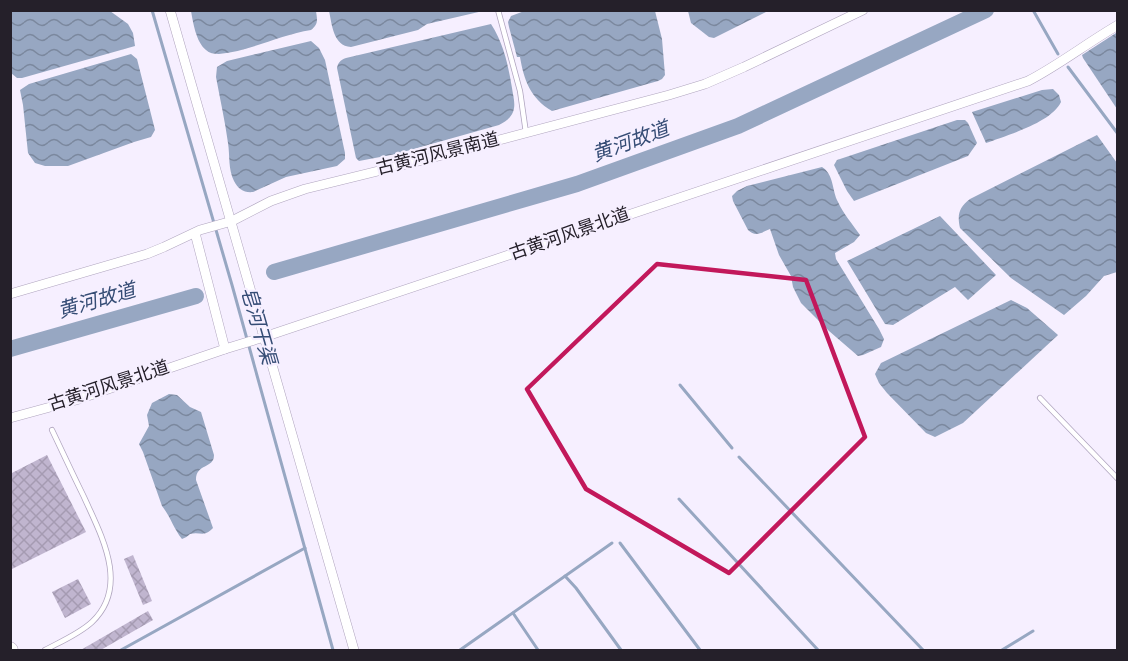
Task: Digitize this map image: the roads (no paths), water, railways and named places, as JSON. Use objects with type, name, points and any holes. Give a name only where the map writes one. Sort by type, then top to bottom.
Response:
[{"type":"street","points":[[170,10],[232,221],[261,338],[354,651]]},
{"type":"street","name":"古黄河风景南道","points":[[10,294],[164,248],[195,233],[232,221],[271,201],[305,189],[526,133],[705,84],[863,10]]},
{"type":"street","name":"古黄河风景北道","points":[[10,418],[76,400],[1028,81],[1046,72],[1118,25]]},
{"type":"street","points":[[195,233],[229,348]]},
{"type":"lane","points":[[498,10],[520,91],[526,133]]},
{"type":"lane","points":[[1040,398],[1118,479]]},
{"type":"lane","points":[[45,651],[93,622],[103,608],[111,576],[103,539],[52,430]]},
{"type":"water","points":[[11,10],[110,11],[128,24],[133,33],[135,46],[17,78],[11,73]]},
{"type":"water","points":[[329,10],[483,11],[427,24],[418,30],[351,47],[345,46],[337,39]]},
{"type":"water","points":[[527,10],[655,11],[662,39],[665,75],[658,81],[552,111],[538,100],[529,88],[509,27],[508,22],[511,16]]},
{"type":"water","points":[[688,10],[768,11],[714,38],[709,37],[691,23]]},
{"type":"water","points":[[191,11],[316,11],[317,21],[311,30],[242,50],[217,54],[207,51],[200,42]]},
{"type":"water","points":[[491,24],[507,63],[514,100],[513,112],[509,118],[499,125],[396,154],[359,161],[356,158],[337,68],[340,62],[346,58]]},
{"type":"water","points":[[1117,33],[1117,109],[1082,55]]},
{"type":"water","points":[[311,41],[319,48],[325,60],[345,159],[337,166],[286,177],[253,192],[244,191],[236,184],[231,172],[227,135],[216,77],[217,67],[227,61]]},
{"type":"water","points":[[131,54],[137,59],[155,130],[151,137],[68,166],[45,166],[35,163],[28,153],[20,90],[29,84]]},
{"type":"water","points":[[1053,89],[1059,95],[1061,102],[1048,116],[1028,127],[986,143],[972,112],[1042,90]]},
{"type":"water","points":[[957,120],[965,120],[968,123],[977,143],[968,156],[854,201],[834,165],[837,160]]},
{"type":"water","points":[[1097,135],[1117,163],[1117,272],[1104,276],[1064,315],[1011,278],[960,228],[959,215],[963,205],[970,199]]},
{"type":"water","points":[[822,167],[831,178],[836,198],[845,215],[860,235],[854,242],[835,253],[836,259],[884,339],[881,347],[863,355],[858,356],[801,303],[770,229],[759,234],[748,230],[733,201],[732,196],[747,186]]},
{"type":"water","points":[[940,216],[996,275],[968,300],[955,287],[893,325],[885,324],[847,261]]},
{"type":"water","points":[[1011,300],[1027,308],[1058,335],[963,423],[935,437],[926,433],[879,383],[875,374],[881,363]]},
{"type":"water","points":[[169,394],[177,395],[190,407],[201,412],[214,455],[211,462],[199,471],[196,480],[213,528],[207,533],[193,533],[182,539],[162,506],[139,444],[149,426],[147,415],[152,403]]},
{"type":"waterway","name":"皂河干渠","points":[[152,10],[232,285],[333,650]]},
{"type":"waterway","name":"黄河故道","points":[[274,272],[577,184],[738,126],[986,10]]},
{"type":"waterway","points":[[1033,10],[1058,54]]},
{"type":"waterway","points":[[1068,67],[1118,134]]},
{"type":"waterway","name":"黄河故道","points":[[10,349],[196,296]]},
{"type":"waterway","points":[[680,385],[732,448]]},
{"type":"waterway","points":[[739,457],[923,650]]},
{"type":"waterway","points":[[679,499],[818,650]]},
{"type":"waterway","points":[[460,650],[612,543]]},
{"type":"waterway","points":[[620,543],[700,650]]},
{"type":"waterway","points":[[121,650],[305,548]]},
{"type":"waterway","points":[[565,576],[621,650]]},
{"type":"waterway","points":[[513,613],[538,650]]},
{"type":"waterway","points":[[1002,650],[1033,631]]}]
